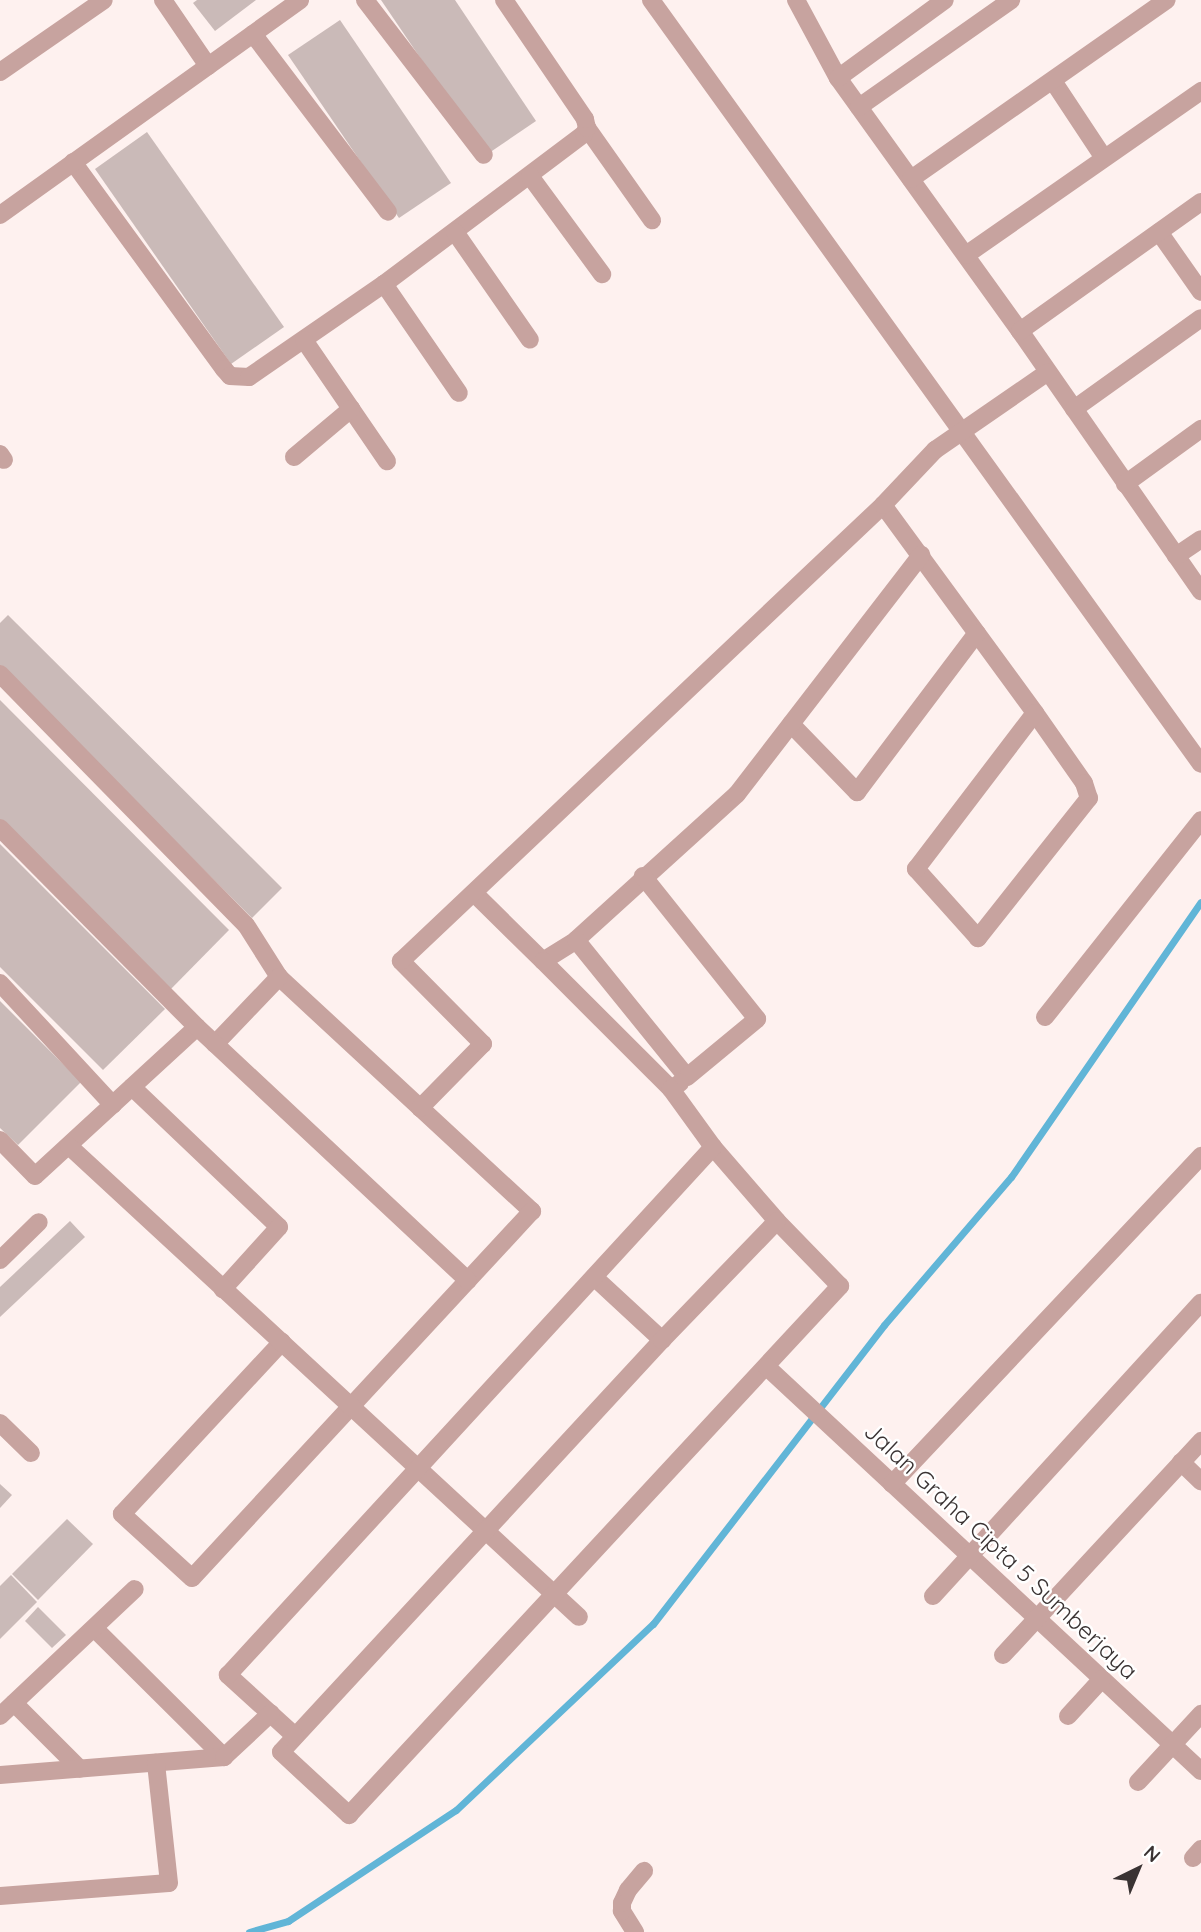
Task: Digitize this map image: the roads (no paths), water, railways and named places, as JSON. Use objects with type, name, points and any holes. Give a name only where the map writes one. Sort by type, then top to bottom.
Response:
[{"type":"street","points":[[0,72],[104,0]]},
{"type":"street","points":[[163,0],[208,66]]},
{"type":"street","points":[[0,215],[300,0]]},
{"type":"street","points":[[365,0],[484,155]]},
{"type":"street","points":[[504,0],[585,119],[587,128],[652,220]]},
{"type":"street","points":[[652,0],[1201,764]]},
{"type":"street","points":[[796,0],[838,78],[1020,331],[1201,591]]},
{"type":"street","points":[[838,78],[945,0]]},
{"type":"street","points":[[859,107],[1011,0]]},
{"type":"street","points":[[911,180],[1167,0]]},
{"type":"street","points":[[253,34],[388,212]]},
{"type":"street","points":[[1053,82],[1104,158]]},
{"type":"street","points":[[965,255],[1201,91]]},
{"type":"street","points":[[73,162],[230,376],[249,377],[384,284],[579,141],[587,128]]},
{"type":"street","points":[[530,176],[601,274]]},
{"type":"street","points":[[1020,331],[1201,202]]},
{"type":"street","points":[[455,232],[530,340]]},
{"type":"street","points":[[1159,232],[1201,292]]},
{"type":"street","points":[[384,284],[459,393]]},
{"type":"street","points":[[1074,409],[1201,318]]},
{"type":"street","points":[[304,340],[387,461]]},
{"type":"street","points":[[420,1108],[483,1044],[401,961],[475,894],[883,505],[935,450],[1048,372]]},
{"type":"street","points":[[294,457],[351,409]]},
{"type":"street","points":[[1125,484],[1201,429]]},
{"type":"street","points":[[883,505],[1035,713],[1084,783],[1089,798],[978,938],[916,869],[1035,713]]},
{"type":"street","points":[[1176,556],[1201,539]]},
{"type":"street","points":[[543,961],[576,940],[643,876],[737,794],[921,555]]},
{"type":"street","points":[[791,724],[857,792],[977,633]]},
{"type":"street","points":[[0,674],[246,925],[279,976],[532,1211],[192,1578],[122,1514],[282,1342]]},
{"type":"street","points":[[1045,1017],[1201,820]]},
{"type":"street","points":[[0,828],[197,1027],[467,1281]]},
{"type":"street","points":[[643,876],[757,1019],[671,1089]]},
{"type":"street","points":[[475,894],[671,1089],[713,1147],[777,1221],[840,1286],[349,1815],[281,1752],[777,1221]]},
{"type":"street","points":[[576,940],[687,1077]]},
{"type":"street","points":[[215,1044],[279,976]]},
{"type":"street","points":[[0,983],[113,1105]]},
{"type":"street","points":[[0,1140],[36,1176],[197,1027]]},
{"type":"street","points":[[132,1087],[279,1227],[223,1289]]},
{"type":"street","points":[[69,1146],[579,1617]]},
{"type":"street","points":[[295,1736],[229,1675],[713,1147]]},
{"type":"street","points":[[892,1484],[1201,1156]]},
{"type":"street","points":[[4,1249],[39,1222]]},
{"type":"street","points":[[594,1277],[663,1340]]},
{"type":"street","points":[[933,1596],[1201,1303]]},
{"type":"street","name":"Jalan Graha Cipta 5 Sumberjaya","points":[[767,1367],[1201,1772]]},
{"type":"street","points":[[0,1423],[31,1452]]},
{"type":"street","points":[[1003,1655],[1201,1441]]},
{"type":"street","points":[[1181,1462],[1201,1481]]},
{"type":"street","points":[[0,1716],[135,1588]]},
{"type":"street","points":[[94,1629],[225,1758]]},
{"type":"street","points":[[1068,1716],[1102,1679]]},
{"type":"street","points":[[14,1703],[80,1769]]},
{"type":"street","points":[[0,1775],[225,1758],[271,1713]]},
{"type":"street","points":[[1138,1782],[1201,1714]]},
{"type":"street","points":[[0,1896],[169,1882],[156,1763]]},
{"type":"street","points":[[635,1932],[621,1911],[622,1903],[628,1890],[644,1871]]},
{"type":"waterway","points":[[249,1932],[288,1921],[456,1810],[653,1624],[884,1325],[1011,1177],[1201,902]]}]
